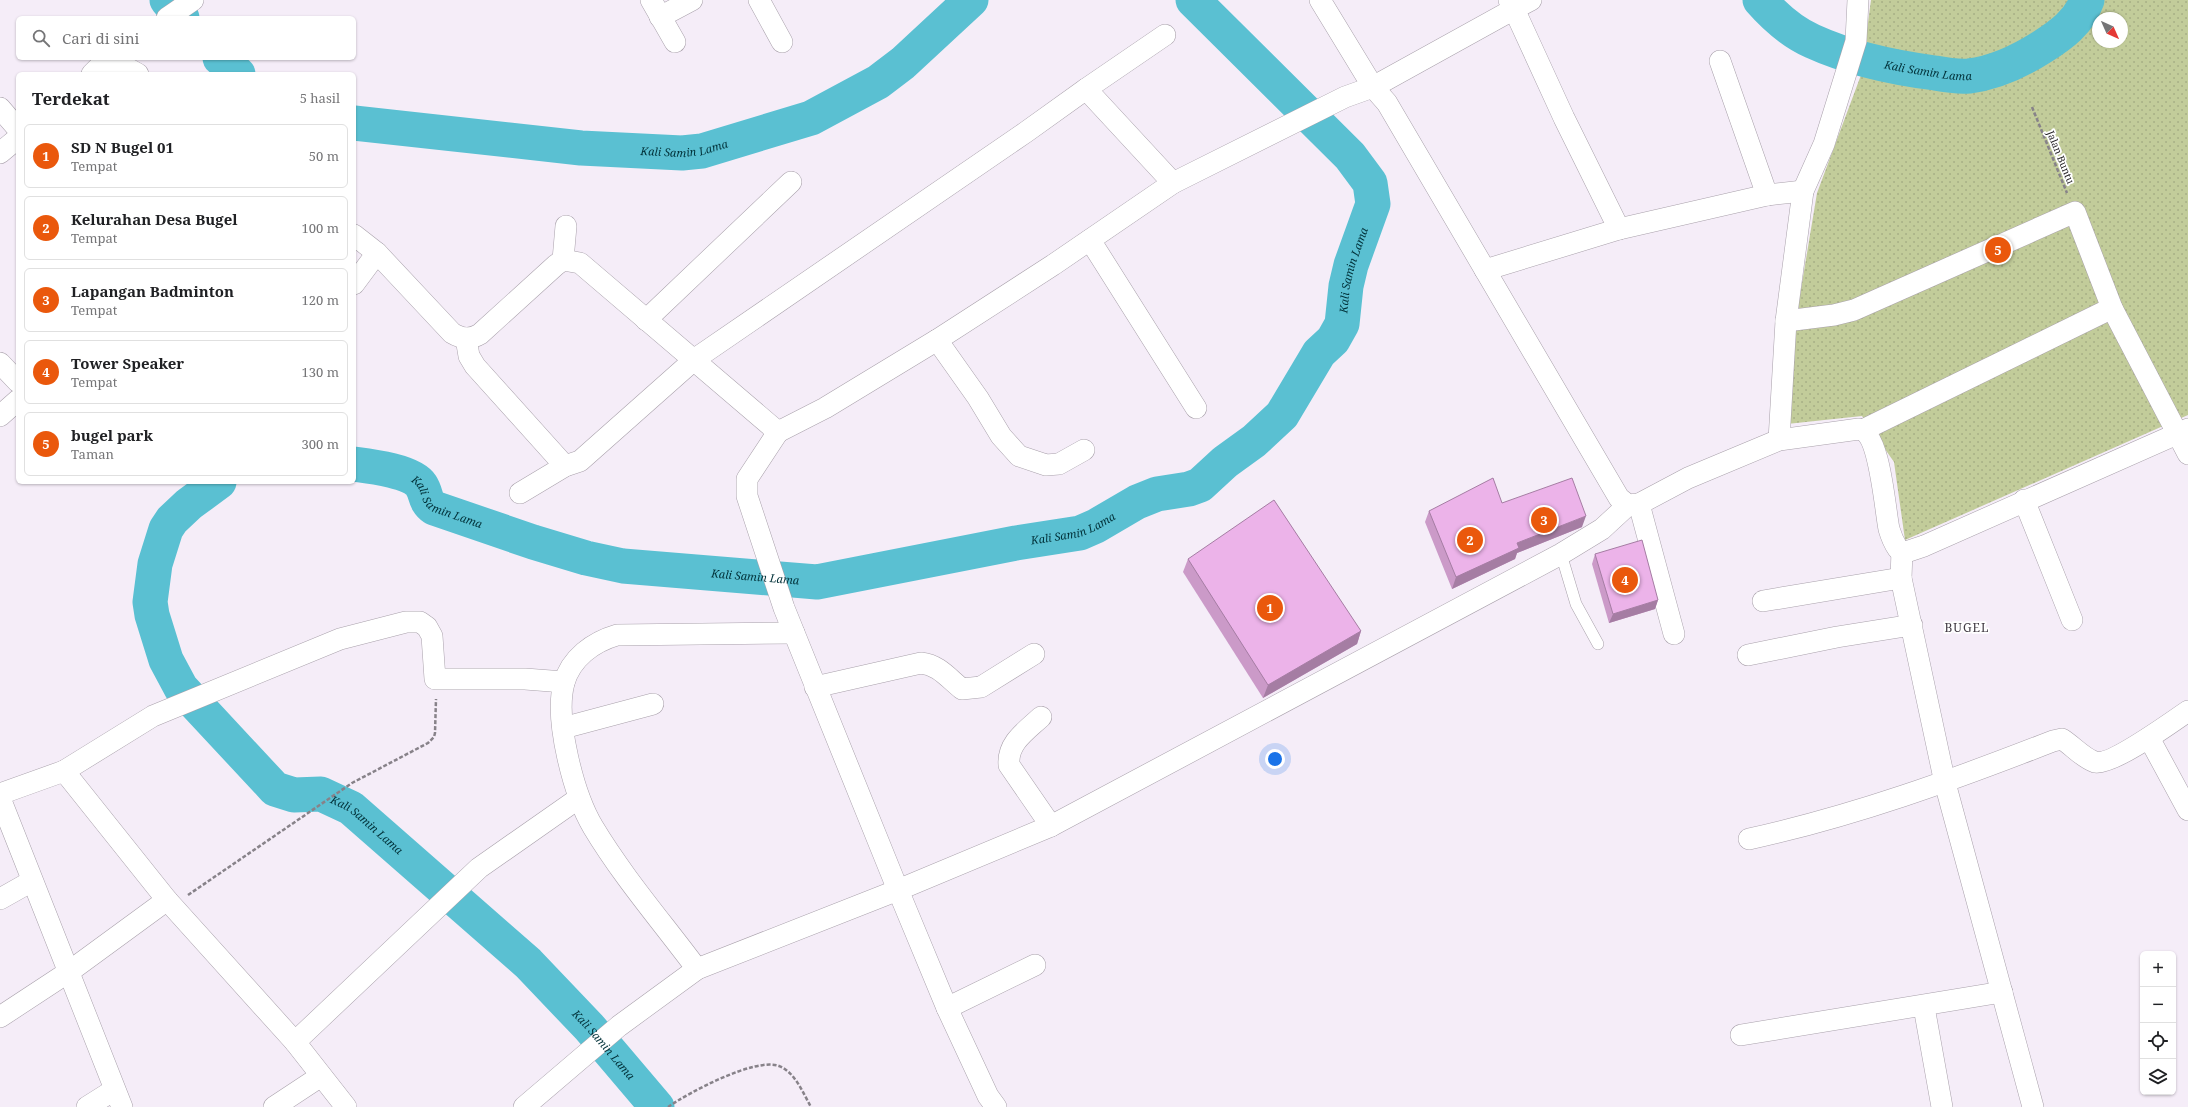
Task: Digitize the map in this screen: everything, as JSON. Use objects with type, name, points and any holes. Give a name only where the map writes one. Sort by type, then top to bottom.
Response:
[{"type":"street","points":[[170,16],[193,0]]},
{"type":"street","points":[[675,42],[656,8],[692,0]]},
{"type":"street","points":[[759,0],[782,42]]},
{"type":"street","points":[[1320,0],[1373,87],[1386,103],[1620,498],[1633,505],[1674,634]]},
{"type":"street","points":[[1779,440],[1786,321],[1803,191],[1824,144],[1856,41],[1858,0]]},
{"type":"street","points":[[986,1103],[781,601],[747,496],[747,479],[752,468],[778,432],[825,408],[937,340],[1090,240],[1172,182],[1345,97],[1373,87],[1518,3],[1564,118],[1619,229]]},
{"type":"street","points":[[520,493],[565,466],[580,461],[694,359],[1165,35]]},
{"type":"street","points":[[94,72],[99,67],[113,60]]},
{"type":"street","points":[[117,60],[135,72]]},
{"type":"street","points":[[1720,61],[1767,195]]},
{"type":"street","points":[[1086,89],[1172,182]]},
{"type":"street","points":[[0,108],[16,127]]},
{"type":"street","points":[[0,153],[16,140]]},
{"type":"street","points":[[646,320],[791,182]]},
{"type":"street","points":[[1485,270],[1619,229],[1767,195],[1803,191]]},
{"type":"street","points":[[1786,321],[1834,315],[1854,310],[2075,212],[2112,308],[2183,432],[2188,454]]},
{"type":"street","points":[[356,237],[377,253],[452,333],[466,338],[473,338],[480,334],[563,260],[566,226]]},
{"type":"street","points":[[1090,240],[1196,408]]},
{"type":"street","points":[[356,281],[377,253]]},
{"type":"street","points":[[563,260],[580,263],[778,432]]},
{"type":"street","points":[[524,1107],[619,1026],[697,969],[898,890],[1051,826],[1561,554],[1602,529],[1633,505],[1688,478],[1779,440],[1843,430],[1863,430],[2112,308]]},
{"type":"street","points":[[466,338],[469,356],[475,366],[565,466]]},
{"type":"street","points":[[937,340],[978,398],[1001,436],[1019,456],[1046,465],[1059,464],[1084,450]]},
{"type":"street","points":[[0,363],[16,380]]},
{"type":"street","points":[[0,416],[16,402]]},
{"type":"street","points":[[1863,430],[1868,435],[1876,457],[1890,531],[1898,549],[1902,551],[1911,551],[1924,546],[2024,500],[2183,432]]},
{"type":"street","points":[[2024,500],[2072,620]]},
{"type":"street","points":[[1902,551],[1901,578],[1945,783],[2034,1107]]},
{"type":"street","points":[[1763,601],[1901,578]]},
{"type":"street","points":[[0,794],[64,770],[153,716],[340,639],[406,622],[420,622],[427,627],[432,636],[435,679],[525,679],[564,682]]},
{"type":"street","points":[[1748,655],[1837,637],[1912,625]]},
{"type":"street","points":[[697,969],[593,826],[579,798],[568,761],[563,728],[561,699],[564,682],[574,663],[587,649],[599,640],[617,635],[794,633]]},
{"type":"street","points":[[816,687],[921,662],[939,668],[962,688],[981,687],[1034,654]]},
{"type":"street","points":[[563,728],[653,704]]},
{"type":"street","points":[[1749,839],[1791,830],[1848,814],[1945,783],[2053,741],[2062,739],[2094,762],[2103,763],[2149,738],[2188,712]]},
{"type":"street","points":[[1041,717],[1016,740],[1008,757],[1009,766],[1051,826]]},
{"type":"street","points":[[2149,738],[2188,810]]},
{"type":"street","points":[[64,770],[170,903],[295,1042],[346,1107]]},
{"type":"street","points":[[0,798],[32,881],[70,971],[118,1098],[87,1107]]},
{"type":"street","points":[[295,1042],[479,868],[579,798]]},
{"type":"street","points":[[0,899],[32,881]]},
{"type":"street","points":[[0,1017],[170,903]]},
{"type":"street","points":[[947,1008],[1035,965]]},
{"type":"street","points":[[1741,1035],[2002,992]]},
{"type":"street","points":[[1924,1006],[1942,1107]]},
{"type":"street","points":[[274,1107],[321,1076]]},
{"type":"lane","points":[[1561,554],[1576,604],[1598,644]]},
{"type":"path","name":"Jalan Buntu","points":[[2032,107],[2075,212]]},
{"type":"path","points":[[170,903],[352,783],[430,741],[435,733],[435,679]]},
{"type":"path","points":[[668,1107],[707,1084],[752,1068],[769,1064],[779,1066],[790,1073],[802,1089],[810,1107]]},
{"type":"green space","points":[[1871,0],[2188,0],[2188,415],[1905,540],[1894,462],[1862,416],[1787,424],[1798,307],[1817,193],[1861,75]]},
{"type":"building","points":[[1493,478],[1502,503],[1572,478],[1586,516],[1517,543],[1519,548],[1456,577],[1429,511]]},
{"type":"building","points":[[1274,500],[1361,631],[1268,685],[1188,559]]},
{"type":"building","points":[[1642,540],[1658,600],[1613,614],[1595,554]]},
{"type":"waterway","name":"Kali Samin Lama","points":[[167,0],[180,16]]},
{"type":"waterway","name":"Kali Samin Lama","points":[[356,123],[581,148],[682,153],[702,151],[811,118],[878,82],[903,63],[971,0]]},
{"type":"waterway","name":"Kali Samin Lama","points":[[356,464],[390,470],[409,476],[421,485],[427,500],[434,508],[533,542],[586,558],[623,566],[817,582],[1016,543],[1080,533],[1096,526],[1137,502],[1157,494],[1189,489],[1200,485],[1225,462],[1254,441],[1282,415],[1319,353],[1333,340],[1342,324],[1346,286],[1351,265],[1373,204],[1370,183],[1350,156],[1193,0]]},
{"type":"waterway","name":"Kali Samin Lama","points":[[1760,0],[1777,18],[1790,28],[1812,41],[1826,47],[1889,65],[1956,76],[1969,76],[1988,72],[2016,62],[2025,57],[2056,38],[2069,27],[2084,8],[2087,0]]},
{"type":"waterway","name":"Kali Samin Lama","points":[[222,60],[236,72]]},
{"type":"waterway","name":"Kali Samin Lama","points":[[216,484],[189,504],[172,520],[166,529],[155,564],[150,602],[152,615],[166,660],[181,688],[275,789],[294,795],[321,794],[351,808],[528,963],[589,1027],[657,1107]]},
{"type":"place","name":"bugel park","points":[[1998,250]]},
{"type":"place","name":"Lapangan Badminton","points":[[1544,520]]},
{"type":"place","name":"Kelurahan Desa Bugel","points":[[1470,540]]},
{"type":"place","name":"Tower Speaker","points":[[1625,580]]},
{"type":"place","name":"SD N Bugel 01","points":[[1270,608]]},
{"type":"district","name":"BUGEL","points":[[1967,628]]}]
